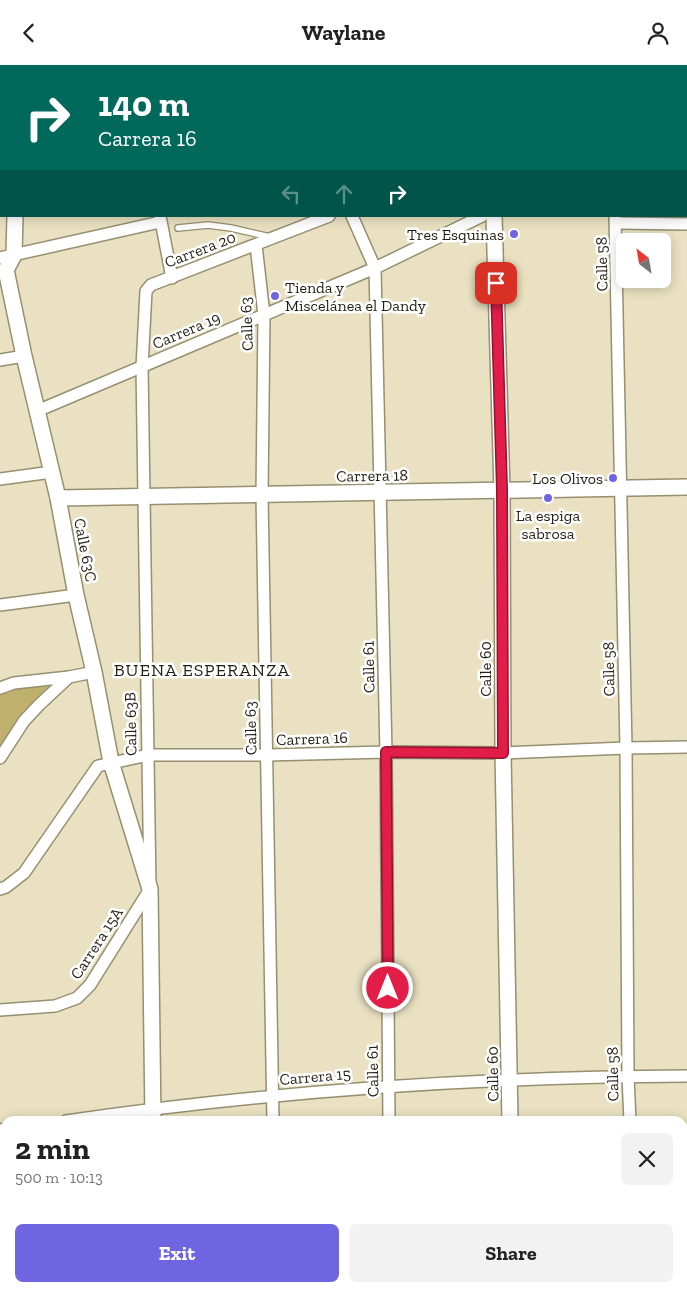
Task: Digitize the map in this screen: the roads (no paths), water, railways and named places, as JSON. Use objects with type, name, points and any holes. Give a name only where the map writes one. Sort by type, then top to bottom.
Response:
[{"type":"street","name":"Calle 63C","points":[[15,217],[6,270],[24,356],[58,498],[76,595],[112,762],[150,889]]},
{"type":"street","name":"Carrera 20","points":[[145,296],[146,291],[151,285],[326,217]]},
{"type":"street","name":"Calle 61","points":[[352,217],[376,268],[386,752],[389,1116]]},
{"type":"street","name":"Carrera 19","points":[[37,411],[376,268],[480,217]]},
{"type":"street","name":"Calle 60","points":[[494,217],[502,490],[503,753],[510,1116]]},
{"type":"street","points":[[7,257],[160,219],[172,277]]},
{"type":"street","points":[[616,220],[687,224]]},
{"type":"street","name":"Calle 58","points":[[616,220],[626,748],[630,1116]]},
{"type":"street","name":"Calle 63","points":[[256,245],[264,315],[262,495],[273,1116]]},
{"type":"street","name":"Calle 63B","points":[[145,296],[142,367],[152,1115]]},
{"type":"street","points":[[0,360],[24,356]]},
{"type":"street","points":[[0,479],[52,472]]},
{"type":"street","name":"Carrera 18","points":[[58,498],[687,487]]},
{"type":"street","points":[[0,605],[76,595]]},
{"type":"street","points":[[0,688],[14,683],[69,677],[94,672]]},
{"type":"street","points":[[0,758],[24,721],[69,677]]},
{"type":"street","name":"Carrera 16","points":[[0,889],[6,887],[24,873],[98,765],[112,762],[148,755],[386,752],[503,753],[687,747]]},
{"type":"street","name":"Carrera 15A","points":[[0,1010],[55,1005],[78,997],[90,985],[150,889]]},
{"type":"street","name":"Carrera 15","points":[[138,1116],[272,1095],[388,1086],[628,1076],[687,1076]]},
{"type":"lane","points":[[178,228],[208,225],[230,227],[274,238]]},
{"type":"place","name":"Tres Esquinas","points":[[514,234]]},
{"type":"place","name":"Tienda y Miscelánea el Dandy","points":[[275,296]]},
{"type":"place","name":"Los Olivos","points":[[613,478]]},
{"type":"place","name":"La espiga sabrosa","points":[[548,498]]},
{"type":"district","name":"BUENA ESPERANZA","points":[[202,670]]}]
